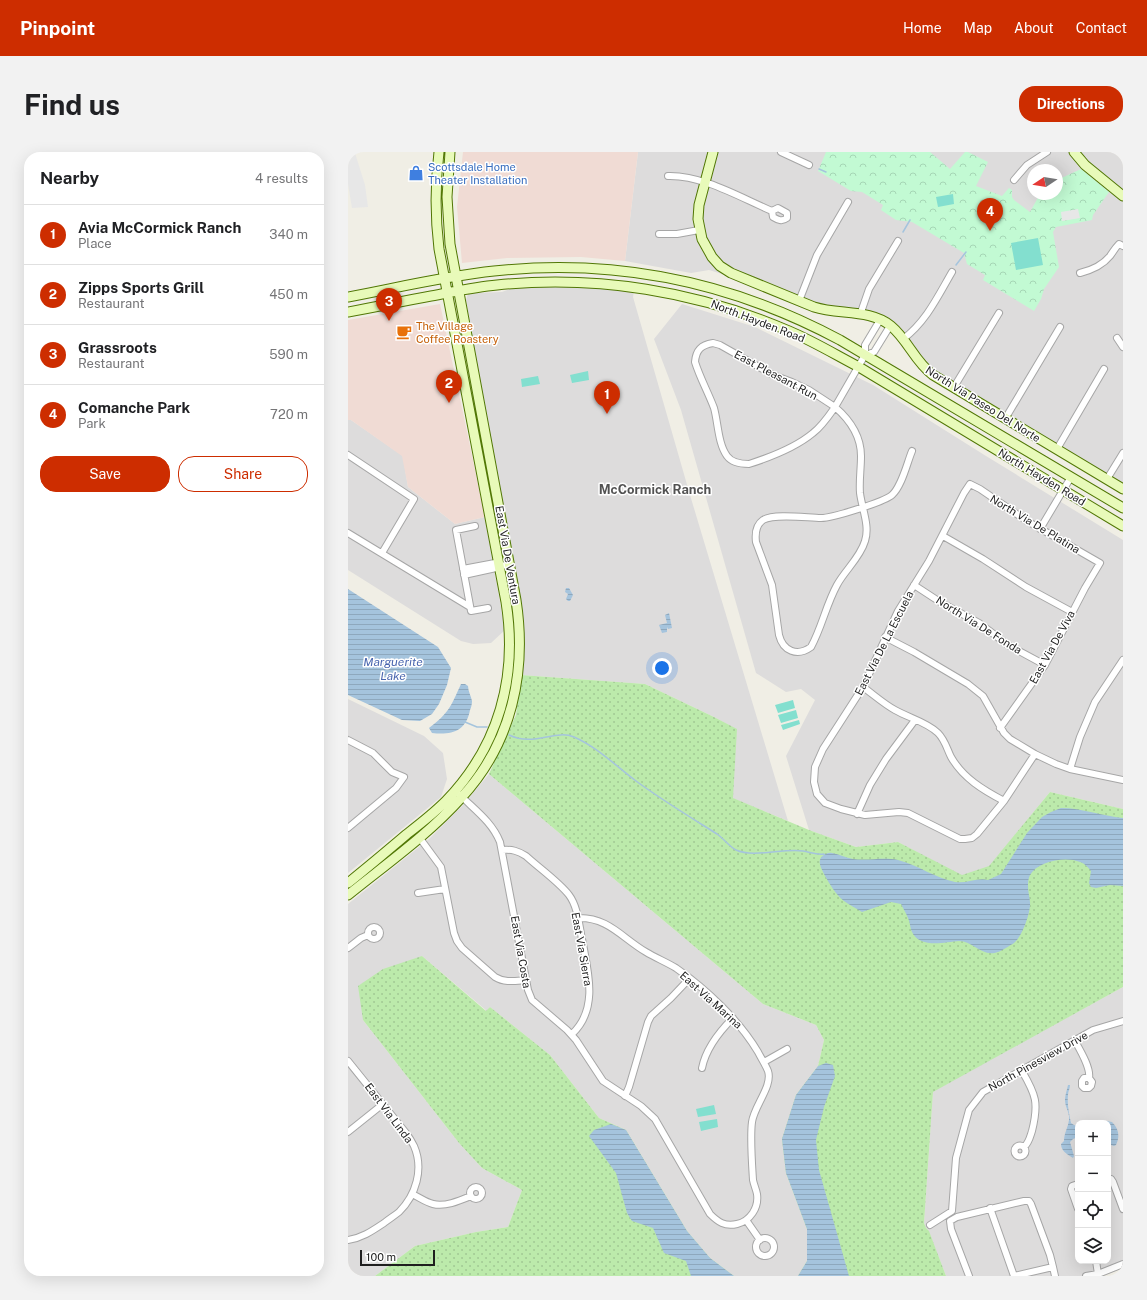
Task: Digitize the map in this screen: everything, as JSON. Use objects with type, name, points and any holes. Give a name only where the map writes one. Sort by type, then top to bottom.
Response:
[{"type":"main road","name":"East Via De Ventura","points":[[348,896],[444,816],[459,794],[488,743],[498,718],[507,682],[510,660],[510,637],[507,608],[500,565],[439,249],[436,217],[436,183],[439,152]]},
{"type":"main road","name":"East Via De Ventura","points":[[348,883],[431,814],[459,794],[483,769],[498,743],[509,716],[516,690],[520,659],[518,613],[450,244],[447,197],[450,152]]},
{"type":"main road","name":"North Via Paseo Del Norte","points":[[713,152],[698,213],[702,239],[709,252],[720,266],[740,277],[823,310],[860,315],[880,320],[890,326],[903,339],[927,370],[1004,419],[1123,489]]},
{"type":"main road","points":[[1074,152],[1085,165],[1123,196]]},
{"type":"main road","name":"North Hayden Road","points":[[348,298],[456,277],[507,270],[568,267],[623,271],[666,277],[709,287],[759,303],[812,325],[866,355],[1123,508]]},
{"type":"main road","name":"North Hayden Road","points":[[348,312],[458,290],[497,285],[552,282],[606,284],[654,290],[721,306],[790,331],[859,367],[1123,526]]},
{"type":"street","points":[[781,152],[809,165]]},
{"type":"street","points":[[1014,180],[1027,165],[1047,152]]},
{"type":"street","points":[[668,176],[680,176],[705,182],[772,211]]},
{"type":"street","points":[[799,301],[817,255],[848,202]]},
{"type":"street","points":[[659,234],[677,234],[700,230]]},
{"type":"street","points":[[860,315],[869,290],[898,241]]},
{"type":"street","points":[[1080,273],[1092,270],[1099,266],[1114,250],[1121,245]]},
{"type":"street","points":[[903,339],[915,330],[922,322],[952,272]]},
{"type":"street","points":[[954,387],[999,313]]},
{"type":"street","name":"East Pleasant Run","points":[[880,320],[865,345],[866,355],[835,407],[825,422],[814,433],[801,442],[749,464],[741,464],[733,461],[727,456],[723,449],[714,410],[695,362],[696,354],[701,347],[706,344],[713,343],[720,345],[773,375],[809,390],[835,407],[854,427],[861,455],[860,485],[862,507],[867,532],[862,550],[838,584],[811,647],[803,651],[792,652],[786,648],[781,641],[772,585],[756,542],[755,535],[758,526],[763,520],[772,517],[824,518],[862,507],[886,499],[892,495],[900,482],[912,450]]},
{"type":"street","name":"East Pleasant Run","points":[[866,355],[874,352],[890,326]]},
{"type":"street","points":[[1004,419],[1060,327]]},
{"type":"street","points":[[1116,338],[1123,347]]},
{"type":"street","points":[[1057,449],[1104,369]]},
{"type":"street","points":[[1107,480],[1123,453]]},
{"type":"street","points":[[348,455],[414,499],[382,553]]},
{"type":"street","points":[[1040,529],[1071,477]]},
{"type":"street","name":"North Via De Platina","points":[[970,484],[1040,529],[1100,563]]},
{"type":"street","name":"East Via De La Escuela","points":[[857,814],[825,803],[817,794],[814,782],[815,767],[823,749],[863,687],[898,611],[929,561],[970,484]]},
{"type":"street","points":[[470,607],[456,530],[475,526]]},
{"type":"street","points":[[348,533],[470,607],[471,611],[488,608]]},
{"type":"street","points":[[942,536],[983,559],[1026,587],[1072,612]]},
{"type":"street","name":"East Via De Viva","points":[[1000,728],[1045,665],[1072,612],[1100,563]]},
{"type":"street","points":[[464,572],[496,568],[500,565],[510,566]]},
{"type":"street","name":"North Via De Fonda","points":[[914,585],[940,602],[979,623],[1008,645],[1045,665]]},
{"type":"street","points":[[885,637],[914,652],[968,684],[983,696],[992,710],[1000,728],[1010,739],[1056,764],[1070,769],[1123,780]]},
{"type":"street","points":[[1070,769],[1080,737],[1095,702],[1123,660]]},
{"type":"street","points":[[863,687],[894,710],[931,727],[946,743],[950,756],[958,768],[981,789],[1004,801]]},
{"type":"street","points":[[915,720],[886,759],[870,784],[857,814],[908,813],[955,837],[965,840],[972,838],[1004,801],[1036,754]]},
{"type":"street","points":[[348,740],[372,753],[392,772],[404,777],[396,788],[348,828]]},
{"type":"street","name":"East Via Costa","points":[[459,794],[490,823],[496,832],[502,850],[526,980],[532,1000],[572,1034],[589,1057],[603,1081],[641,1106],[655,1119],[710,1214],[716,1220],[727,1225],[746,1220]]},
{"type":"street","points":[[419,837],[441,867],[454,934],[462,948],[500,980],[512,982],[526,980]]},
{"type":"street","name":"East Via Sierra","points":[[502,850],[508,849],[519,852],[569,895],[572,901],[578,918],[590,987],[586,1014],[582,1023],[572,1034]]},
{"type":"street","points":[[418,893],[446,889]]},
{"type":"street","name":"East Via Marina","points":[[578,918],[590,918],[606,924],[646,952],[665,962],[689,979],[733,1018],[744,1031],[764,1062],[768,1080],[754,1113],[752,1129],[753,1180],[757,1195],[757,1202],[753,1214],[746,1220]]},
{"type":"street","points":[[348,948],[361,938],[368,935]]},
{"type":"street","points":[[642,959],[646,952]]},
{"type":"street","points":[[625,1096],[651,1016],[689,979]]},
{"type":"street","points":[[702,1068],[710,1046],[733,1018]]},
{"type":"street","name":"North Pinesview Drive","points":[[930,1225],[952,1211],[956,1158],[969,1110],[983,1092],[1094,1030],[1123,1021]]},
{"type":"street","points":[[1075,1041],[1085,1061],[1089,1078]]},
{"type":"street","points":[[764,1062],[787,1048]]},
{"type":"street","name":"East Via Linda","points":[[348,1061],[414,1145],[419,1165],[415,1188],[408,1202],[398,1213],[367,1234],[356,1239],[348,1240]]},
{"type":"street","points":[[1022,1071],[1033,1092],[1036,1105],[1036,1116],[1030,1139],[1024,1147]]},
{"type":"street","points":[[348,1132],[383,1104]]},
{"type":"street","points":[[1111,1183],[1123,1209]]},
{"type":"street","points":[[1075,1185],[1071,1187],[1075,1200]]},
{"type":"street","points":[[412,1194],[432,1204],[440,1205],[471,1196]]},
{"type":"street","points":[[969,1276],[951,1229],[950,1221],[957,1217],[1024,1200],[1029,1201],[1032,1206],[1055,1276]]},
{"type":"street","points":[[990,1208],[1014,1276],[1053,1267]]},
{"type":"street","points":[[746,1220],[760,1240]]},
{"type":"street","points":[[1096,1264],[1098,1274]]},
{"type":"street","points":[[1086,1276],[1098,1274],[1123,1264]]},
{"type":"shaded area","points":[[463,152],[638,152],[625,261],[581,257],[507,258],[462,263],[457,207]]},
{"type":"shaded area","points":[[638,152],[1123,152],[1123,484],[931,368],[898,328],[709,270],[691,273],[625,261]]},
{"type":"shaded area","points":[[355,153],[365,185],[368,207],[352,208],[348,184],[348,155]]},
{"type":"shaded area","points":[[953,194],[954,204],[938,207],[936,197]]},
{"type":"shaded area","points":[[1078,209],[1080,218],[1062,221],[1061,212]]},
{"type":"shaded area","points":[[1038,238],[1043,265],[1016,270],[1011,243]]},
{"type":"shaded area","points":[[551,286],[634,291],[633,297],[690,495],[788,821],[732,798],[736,729],[645,684],[521,675],[522,668],[478,381],[477,364],[466,300],[468,294],[471,293],[502,292],[510,289]]},
{"type":"shaded area","points":[[440,304],[485,517],[455,524],[408,487],[402,456],[351,420],[348,420],[348,320]]},
{"type":"shaded area","points":[[682,304],[755,327],[873,385],[1123,540],[1123,809],[1050,792],[989,867],[962,876],[898,842],[856,847],[809,830],[786,756],[815,700],[801,689],[786,692],[756,673],[681,410],[654,339]]},
{"type":"shaded area","points":[[588,371],[589,380],[572,383],[570,375]]},
{"type":"shaded area","points":[[538,376],[540,384],[522,387],[521,379]]},
{"type":"shaded area","points":[[348,420],[351,420],[403,456],[408,487],[455,524],[485,517],[505,630],[491,643],[473,644],[461,641],[348,570]]},
{"type":"shaded area","points":[[348,699],[424,736],[443,753],[447,779],[441,797],[348,873]]},
{"type":"shaded area","points":[[793,700],[795,708],[778,713],[775,705]]},
{"type":"shaded area","points":[[796,710],[798,718],[781,723],[778,715]]},
{"type":"shaded area","points":[[799,720],[800,724],[783,730],[781,725]]},
{"type":"shaded area","points":[[489,774],[763,1004],[816,1025],[824,1040],[818,1066],[796,1095],[786,1173],[807,1229],[807,1261],[798,1276],[734,1276],[710,1258],[687,1231],[626,1130],[599,1118],[550,1055],[490,1007],[487,1011],[422,956],[363,1020],[459,1143],[482,1168],[522,1190],[508,1227],[476,1232],[415,1246],[375,1276],[348,1276],[348,904],[429,839],[462,806]]},
{"type":"shaded area","points":[[1123,987],[1123,1268],[1102,1276],[946,1276],[924,1223],[933,1091]]},
{"type":"shaded area","points":[[714,1105],[716,1114],[698,1117],[696,1109]]},
{"type":"shaded area","points":[[717,1119],[718,1127],[701,1131],[699,1122]]},
{"type":"green space","points":[[826,152],[930,152],[950,169],[965,152],[968,152],[988,162],[976,186],[1002,196],[1009,188],[1012,190],[1012,197],[1014,200],[1030,212],[1037,200],[1063,200],[1063,177],[1081,169],[1109,192],[1093,215],[1092,220],[1056,227],[1053,232],[1059,267],[1044,289],[1041,299],[1034,311],[983,280],[985,275],[967,264],[964,253],[912,222],[896,220],[881,210],[883,205],[862,192],[851,191],[818,171]]},
{"type":"green space","points":[[521,675],[645,684],[737,729],[733,798],[809,830],[856,847],[898,842],[962,875],[989,866],[1050,792],[1123,809],[1123,987],[933,1092],[924,1223],[929,1231],[946,1276],[798,1276],[807,1261],[807,1229],[786,1173],[782,1139],[796,1095],[818,1066],[824,1040],[816,1025],[763,1004],[489,774],[516,715]]},
{"type":"green space","points":[[422,956],[486,1011],[490,1007],[550,1055],[599,1118],[626,1130],[687,1231],[710,1258],[734,1276],[375,1276],[415,1246],[476,1232],[508,1227],[522,1190],[482,1168],[459,1143],[363,1020],[358,986],[383,969]]},
{"type":"water","points":[[566,588],[569,588],[573,595],[570,601],[566,599],[568,594],[565,592]]},
{"type":"water","name":"Marguerite Lake","points":[[348,589],[438,647],[451,668],[447,685],[439,704],[432,714],[420,721],[402,720],[348,695]]},
{"type":"water","points":[[669,613],[672,628],[668,629],[667,627],[667,632],[662,633],[659,625],[667,623],[665,615]]},
{"type":"water","points":[[461,684],[468,686],[472,701],[465,723],[457,730],[451,732],[432,733],[429,728],[449,709]]},
{"type":"water","points":[[1061,808],[1077,809],[1123,818],[1123,886],[1110,885],[1096,888],[1091,887],[1089,883],[1091,871],[1083,863],[1074,860],[1053,861],[1039,866],[1034,870],[1029,878],[1028,885],[1030,906],[1023,930],[1014,943],[998,952],[987,953],[959,941],[927,943],[921,941],[912,932],[909,920],[901,904],[891,902],[862,912],[838,896],[828,881],[820,864],[820,859],[824,855],[831,853],[853,859],[898,860],[913,865],[940,878],[955,882],[980,879],[988,880],[1001,874],[1027,833],[1042,817]]},
{"type":"water","points":[[826,1063],[833,1065],[835,1076],[824,1107],[816,1140],[819,1170],[849,1276],[798,1276],[807,1261],[807,1229],[786,1173],[782,1139],[796,1095],[818,1066]]},
{"type":"water","points":[[1068,1085],[1070,1085],[1068,1094],[1069,1113],[1071,1123],[1075,1125],[1075,1138],[1070,1142],[1074,1156],[1073,1158],[1063,1151],[1061,1146],[1064,1141],[1069,1120],[1065,1100]]},
{"type":"water","points":[[1111,1122],[1116,1127],[1118,1133],[1118,1139],[1116,1145],[1111,1145]]},
{"type":"water","points":[[611,1124],[626,1130],[687,1231],[710,1258],[734,1276],[691,1276],[686,1261],[664,1253],[653,1228],[632,1221],[627,1213],[616,1173],[589,1136],[594,1130]]},
{"type":"waterway","points":[[819,169],[826,172]]},
{"type":"waterway","points":[[903,232],[910,220]]},
{"type":"waterway","points":[[956,265],[966,252]]},
{"type":"waterway","points":[[465,722],[477,727],[487,727]]},
{"type":"waterway","points":[[509,735],[527,739],[567,735],[582,741],[598,751],[646,788],[717,834],[736,850],[751,853],[795,850],[824,854],[825,856]]},
{"type":"place","name":"Scottsdale Home Theater Installation","points":[[416,173]]},
{"type":"place","name":"Comanche Park","points":[[990,231]]},
{"type":"place","name":"Grassroots","points":[[389,321]]},
{"type":"place","name":"The Village Coffee Roastery","points":[[404,332]]},
{"type":"place","name":"Zipps Sports Grill","points":[[449,403]]},
{"type":"place","name":"Avia McCormick Ranch","points":[[607,414]]},
{"type":"district","name":"McCormick Ranch","points":[[655,489]]}]
